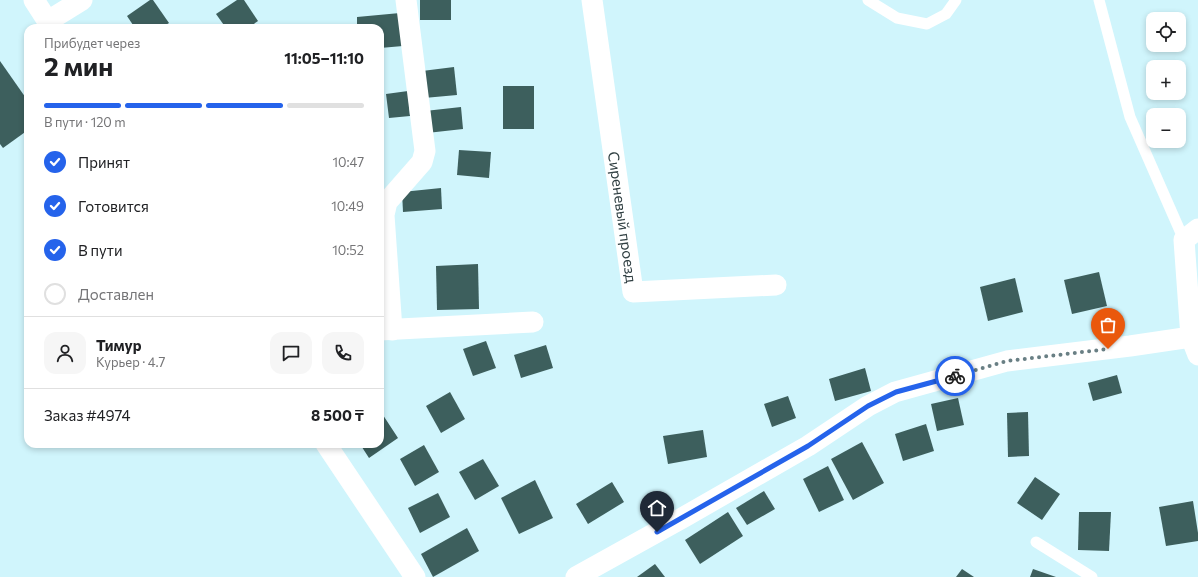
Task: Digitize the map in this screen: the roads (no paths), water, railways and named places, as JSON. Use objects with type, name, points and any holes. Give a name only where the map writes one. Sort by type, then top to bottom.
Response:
[{"type":"street","points":[[34,0],[49,24]]},
{"type":"street","points":[[51,24],[82,0]]},
{"type":"street","points":[[406,0],[425,151],[422,162],[387,202],[384,215],[386,330],[533,322]]},
{"type":"street","name":"Сиреневый проезд","points":[[592,0],[633,292],[776,285]]},
{"type":"street","points":[[576,577],[808,446],[868,406],[896,392],[1007,361],[1130,346],[1195,346],[1191,235]]},
{"type":"street","points":[[329,448],[415,577]]},
{"type":"lane","points":[[868,0],[898,18],[927,24],[946,14],[956,0]]},
{"type":"lane","points":[[1099,0],[1130,117],[1191,235]]},
{"type":"lane","points":[[1036,542],[1092,577]]}]
